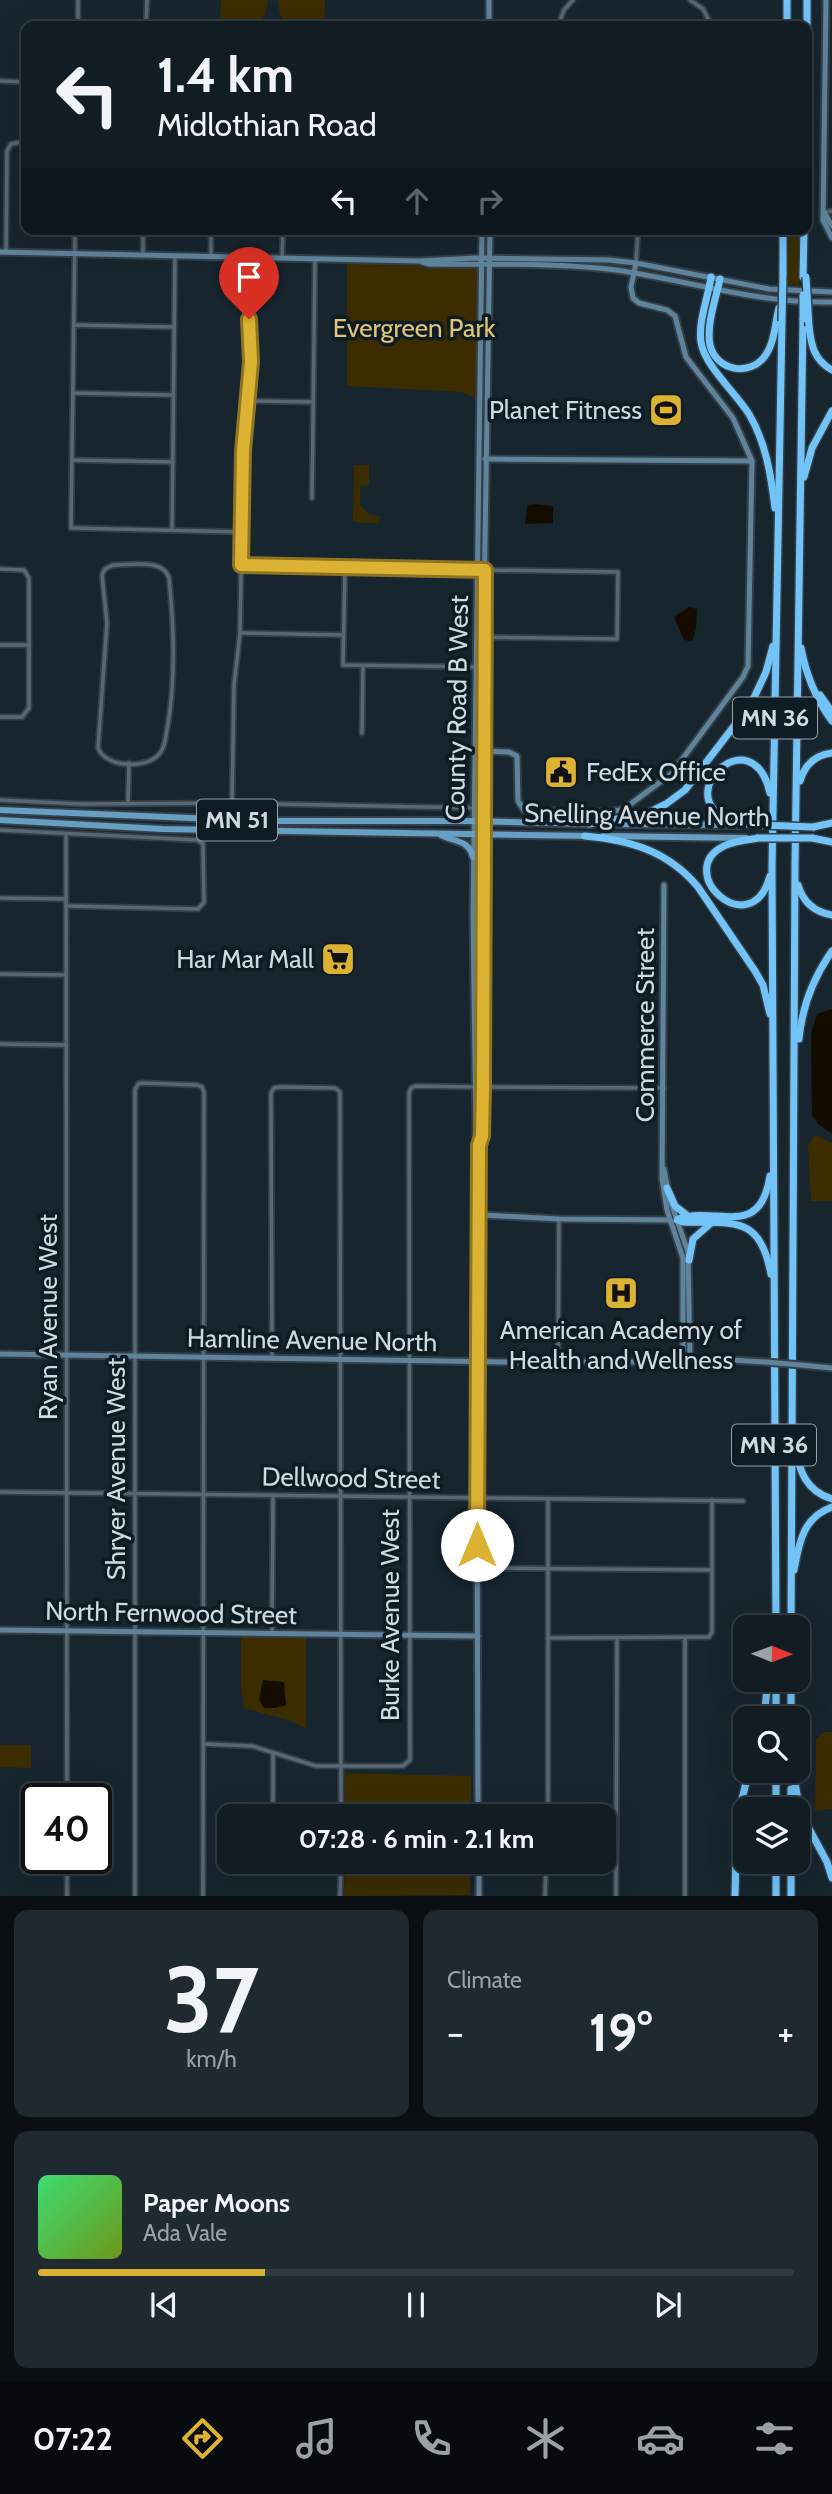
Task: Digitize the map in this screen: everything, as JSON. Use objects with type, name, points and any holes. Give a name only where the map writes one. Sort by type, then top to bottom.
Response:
[{"type":"highway","points":[[786,21],[787,0]]},
{"type":"highway","points":[[807,21],[808,0]]},
{"type":"highway","points":[[713,284],[709,340],[715,356],[726,365],[749,368],[760,362],[770,347],[779,321],[783,235]]},
{"type":"highway","name":"MN 36","points":[[791,1615],[795,865],[804,235]]},
{"type":"highway","points":[[805,277],[809,326],[815,353],[823,365],[832,370]]},
{"type":"highway","points":[[720,279],[713,284],[701,331],[701,344],[705,356],[749,414],[761,439],[772,485],[778,547]]},
{"type":"highway","name":"MN 36","points":[[774,1615],[772,868],[779,321]]},
{"type":"highway","points":[[800,523],[807,462],[817,436],[832,411]]},
{"type":"highway","points":[[798,608],[806,670],[815,694],[832,721]]},
{"type":"highway","points":[[589,824],[646,814],[666,804],[692,783],[755,697],[766,672],[776,624]]},
{"type":"highway","points":[[806,670],[832,712]]},
{"type":"highway","points":[[797,788],[809,763],[820,755],[832,753]]},
{"type":"highway","points":[[760,825],[729,820],[715,810],[708,792],[711,779],[718,769],[738,761],[747,761],[758,768],[768,783],[773,813]]},
{"type":"highway","name":"Snelling Avenue North","points":[[760,825],[832,825]]},
{"type":"highway","points":[[585,836],[623,840],[647,848],[674,864],[692,880],[760,978],[768,1006],[774,1059]]},
{"type":"highway","points":[[758,838],[728,844],[717,851],[708,867],[711,887],[724,901],[748,903],[766,888],[772,868]]},
{"type":"highway","name":"Snelling Avenue North","points":[[758,838],[832,840]]},
{"type":"highway","points":[[795,865],[799,890],[806,901],[815,909],[832,915]]},
{"type":"highway","points":[[795,1117],[798,1051],[804,1008],[815,979],[832,951]]},
{"type":"highway","points":[[673,1220],[740,1217],[754,1212],[766,1194],[773,1147]]},
{"type":"highway","points":[[667,1188],[674,1206],[683,1214],[695,1217]]},
{"type":"highway","points":[[673,1220],[737,1224],[759,1238],[769,1264],[775,1302]]},
{"type":"highway","points":[[689,1260],[694,1239],[711,1223]]},
{"type":"highway","points":[[792,1418],[797,1459],[804,1478],[814,1490],[832,1499]]},
{"type":"highway","points":[[791,1595],[797,1552],[803,1533],[814,1516],[832,1507]]},
{"type":"highway","points":[[735,1895],[737,1819],[746,1783]]},
{"type":"highway","points":[[794,1783],[800,1812],[827,1862],[832,1878]]},
{"type":"highway","points":[[776,1874],[776,1895]]},
{"type":"highway","points":[[791,1874],[791,1895]]},
{"type":"main road","name":"Snelling Avenue North","points":[[0,810],[264,821],[760,825]]},
{"type":"main road","name":"Snelling Avenue North","points":[[0,820],[162,829],[758,838]]},
{"type":"main road","points":[[436,833],[467,844],[474,857]]},
{"type":"street","points":[[78,0],[78,21]]},
{"type":"street","points":[[146,21],[147,0]]},
{"type":"street","points":[[489,0],[489,21]]},
{"type":"street","points":[[560,21],[564,10],[573,0]]},
{"type":"street","points":[[690,0],[703,9],[709,21]]},
{"type":"street","points":[[826,0],[823,220],[832,238]]},
{"type":"street","points":[[0,81],[21,82]]},
{"type":"street","points":[[21,142],[11,144],[7,151],[3,252],[315,258],[419,261],[431,264],[593,260],[636,263],[775,299],[832,302]]},
{"type":"street","points":[[824,212],[832,211]]},
{"type":"street","points":[[824,212],[832,226]]},
{"type":"street","points":[[75,235],[71,528],[242,532]]},
{"type":"street","points":[[143,235],[143,255]]},
{"type":"street","points":[[211,256],[212,235]]},
{"type":"street","points":[[282,258],[283,235]]},
{"type":"street","name":"County Road B West","points":[[481,570],[478,459],[482,235]]},
{"type":"street","name":"County Road B West","points":[[478,1804],[477,1362],[479,1145],[482,1136],[483,1087],[484,751],[480,637],[487,459],[489,235]]},
{"type":"street","points":[[475,751],[509,752],[517,756],[518,801],[524,810],[605,813],[620,810],[672,773],[743,677],[748,666],[752,461],[733,418],[686,357],[675,316],[667,310],[639,303],[633,298],[631,290],[638,235]]},
{"type":"street","points":[[172,530],[175,256]]},
{"type":"street","points":[[232,803],[234,685],[240,633],[243,459],[251,354],[246,257]]},
{"type":"street","points":[[312,498],[315,258]]},
{"type":"street","points":[[490,262],[570,266],[713,284]]},
{"type":"street","points":[[720,279],[787,291],[832,292]]},
{"type":"street","points":[[74,325],[174,327]]},
{"type":"street","points":[[73,393],[173,395]]},
{"type":"street","points":[[248,401],[313,402]]},
{"type":"street","points":[[478,459],[752,461]]},
{"type":"street","points":[[72,460],[173,462]]},
{"type":"street","points":[[241,565],[618,572],[617,639],[480,637]]},
{"type":"street","points":[[110,566],[161,566],[169,575],[173,632],[171,701],[161,753],[149,762],[129,763],[106,761],[98,748],[107,623],[102,575],[110,566]]},
{"type":"street","points":[[345,568],[343,665],[480,667]]},
{"type":"street","points":[[0,569],[24,570],[28,574],[29,645],[28,711],[22,717],[0,717]]},
{"type":"street","points":[[240,633],[343,635]]},
{"type":"street","points":[[0,645],[29,645]]},
{"type":"street","points":[[362,733],[363,666]]},
{"type":"street","name":"County Road B West","points":[[479,1145],[476,1136],[475,1087],[474,808],[480,667]]},
{"type":"street","points":[[128,804],[129,763]]},
{"type":"street","points":[[0,800],[474,808]]},
{"type":"street","points":[[0,830],[199,841],[204,846],[204,902],[200,908],[66,906]]},
{"type":"street","name":"Ryan Avenue West","points":[[66,834],[67,1783]]},
{"type":"street","name":"Commerce Street","points":[[664,885],[663,1188],[683,1258],[686,1360]]},
{"type":"street","points":[[0,898],[66,899]]},
{"type":"street","points":[[0,974],[66,975]]},
{"type":"street","points":[[0,1044],[66,1045]]},
{"type":"street","name":"Shryer Avenue West","points":[[135,1895],[137,1085],[184,1084],[202,1087],[204,1092],[204,1357]]},
{"type":"street","points":[[272,1358],[271,1093],[274,1088],[280,1087],[339,1089],[341,1804]]},
{"type":"street","points":[[475,1087],[664,1088]]},
{"type":"street","name":"Burke Avenue West","points":[[341,1766],[403,1766],[410,1760],[411,1088],[475,1087]]},
{"type":"street","name":"Commerce Street","points":[[664,1166],[673,1220],[687,1244],[689,1260],[686,1360]]},
{"type":"street","points":[[478,1218],[484,1215],[673,1220]]},
{"type":"street","points":[[558,1363],[559,1219]]},
{"type":"street","name":"Hamline Avenue North","points":[[0,1354],[558,1363],[686,1360],[766,1362],[832,1368]]},
{"type":"street","points":[[203,1895],[204,1357]]},
{"type":"street","name":"Dellwood Street","points":[[0,1492],[743,1501]]},
{"type":"street","points":[[272,1633],[273,1496]]},
{"type":"street","points":[[548,1499],[548,1804]]},
{"type":"street","points":[[548,1638],[709,1637],[712,1632],[712,1500]]},
{"type":"street","points":[[477,1568],[712,1570]]},
{"type":"street","name":"North Fernwood Street","points":[[0,1630],[478,1636]]},
{"type":"street","points":[[616,1895],[617,1638]]},
{"type":"street","points":[[685,1638],[685,1895]]},
{"type":"street","points":[[203,1744],[246,1745],[305,1763],[341,1766]]},
{"type":"street","points":[[273,1753],[273,1804]]},
{"type":"street","points":[[67,1874],[67,1895]]},
{"type":"street","points":[[340,1895],[341,1874]]},
{"type":"street","points":[[479,1874],[479,1895]]},
{"type":"street","points":[[545,1895],[546,1874]]},
{"type":"green space","points":[[221,0],[268,0],[261,21],[220,21]]},
{"type":"green space","points":[[278,0],[325,0],[324,21],[284,21]]},
{"type":"green space","points":[[788,235],[800,235],[799,285],[786,284]]},
{"type":"green space","name":"Evergreen Park","points":[[347,263],[478,268],[477,393],[472,397],[463,392],[347,386]]},
{"type":"green space","points":[[354,465],[369,465],[369,485],[360,486],[360,506],[370,515],[380,516],[379,524],[353,522]]},
{"type":"green space","points":[[815,1135],[832,1143],[832,1201],[811,1201],[808,1145]]},
{"type":"green space","points":[[241,1637],[306,1638],[306,1728],[244,1708],[241,1688]]},
{"type":"green space","points":[[824,1732],[832,1732],[832,1809],[815,1811],[816,1739]]},
{"type":"green space","points":[[0,1745],[31,1745],[31,1768],[0,1767]]},
{"type":"green space","points":[[345,1773],[471,1776],[471,1804],[345,1804]]},
{"type":"green space","points":[[345,1874],[470,1874],[470,1895],[344,1896]]},
{"type":"shaded area","points":[[527,505],[553,506],[553,523],[525,524]]},
{"type":"shaded area","points":[[689,607],[697,609],[692,641],[684,640],[674,617]]},
{"type":"shaded area","points":[[832,1009],[832,1134],[818,1124],[812,1115],[811,1033],[817,1014]]},
{"type":"shaded area","points":[[263,1680],[284,1682],[286,1705],[264,1708],[259,1700]]},
{"type":"place","name":"Planet Fitness","points":[[666,410]]},
{"type":"place","name":"FedEx Office","points":[[561,772]]},
{"type":"place","name":"Har Mar Mall","points":[[338,959]]},
{"type":"place","name":"American Academy of Health and Wellness","points":[[621,1293]]},
{"type":"route","points":[[249,319],[251,362],[243,451],[241,565],[485,570],[483,1087],[482,1136],[479,1145],[477,1545]]}]
